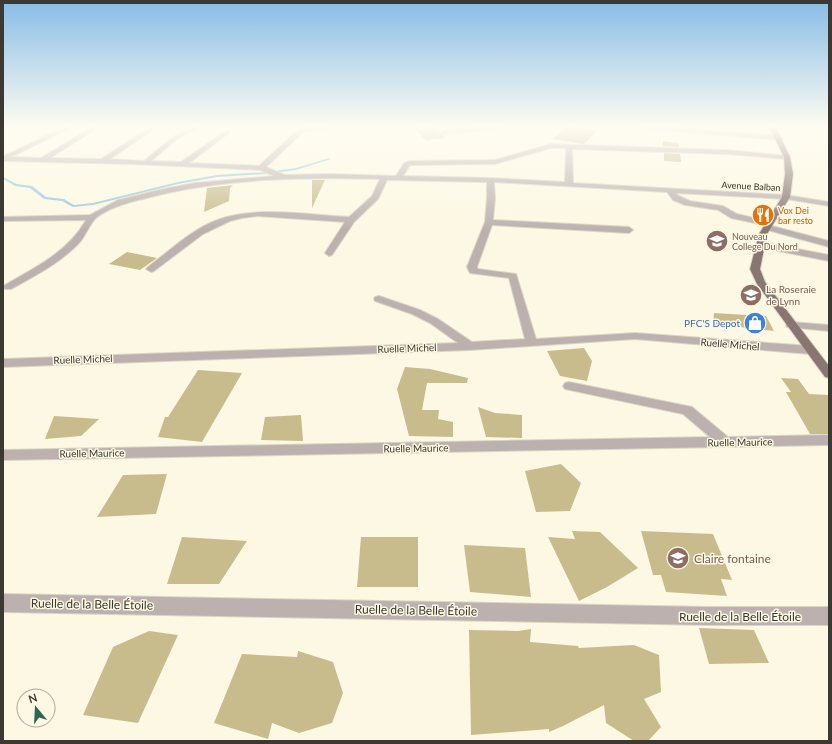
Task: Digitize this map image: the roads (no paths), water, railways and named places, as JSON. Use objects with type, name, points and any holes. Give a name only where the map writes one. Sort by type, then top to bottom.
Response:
[{"type":"main road","points":[[787,161],[789,174],[786,197],[763,234],[755,269],[760,282],[829,374]]},
{"type":"street","name":"Avenue Balban","points":[[85,161],[146,162],[261,168],[284,177],[399,177],[569,184],[786,197],[829,204]]},
{"type":"street","points":[[183,164],[188,161]]},
{"type":"street","points":[[261,168],[269,161]]},
{"type":"street","points":[[399,177],[406,164],[410,163],[499,161]]},
{"type":"street","points":[[569,161],[569,184]]},
{"type":"street","points":[[3,219],[92,217],[121,202],[163,190],[195,185],[284,177]]},
{"type":"street","points":[[329,253],[351,220],[375,197],[385,177]]},
{"type":"street","points":[[490,180],[492,198],[489,222],[472,267],[473,271],[507,274],[513,276],[531,342]]},
{"type":"street","points":[[669,190],[676,198],[688,203],[720,208],[734,216],[829,244]]},
{"type":"street","points":[[151,269],[216,222],[229,217],[245,214],[257,214],[351,220]]},
{"type":"street","points":[[8,287],[48,264],[78,241],[92,217]]},
{"type":"street","points":[[3,229],[15,218]]},
{"type":"street","points":[[489,222],[629,230]]},
{"type":"street","points":[[761,244],[829,258]]},
{"type":"street","points":[[379,299],[416,312],[434,321],[470,346]]},
{"type":"street","points":[[791,325],[829,328]]},
{"type":"street","name":"Ruelle Michel","points":[[3,363],[470,346],[635,336],[810,350]]},
{"type":"street","points":[[569,386],[687,410],[725,442]]},
{"type":"street","name":"Ruelle Maurice","points":[[3,455],[829,440]]},
{"type":"street","name":"Ruelle de la Belle Étoile","points":[[3,603],[708,616],[829,616]]},
{"type":"waterway","points":[[3,178],[16,185],[31,187],[45,198],[63,200],[73,206],[93,204],[178,183],[217,176],[266,173],[296,169],[324,161]]},
{"type":"place","name":"Vox Dei bar resto","points":[[763,215]]},
{"type":"place","name":"Nouveau College Du Nord","points":[[717,241]]},
{"type":"place","name":"La Roseraie de Lynn","points":[[751,295]]},
{"type":"place","name":"PFC'S Depot","points":[[755,323]]},
{"type":"place","name":"Claire fontaine","points":[[678,558]]}]
